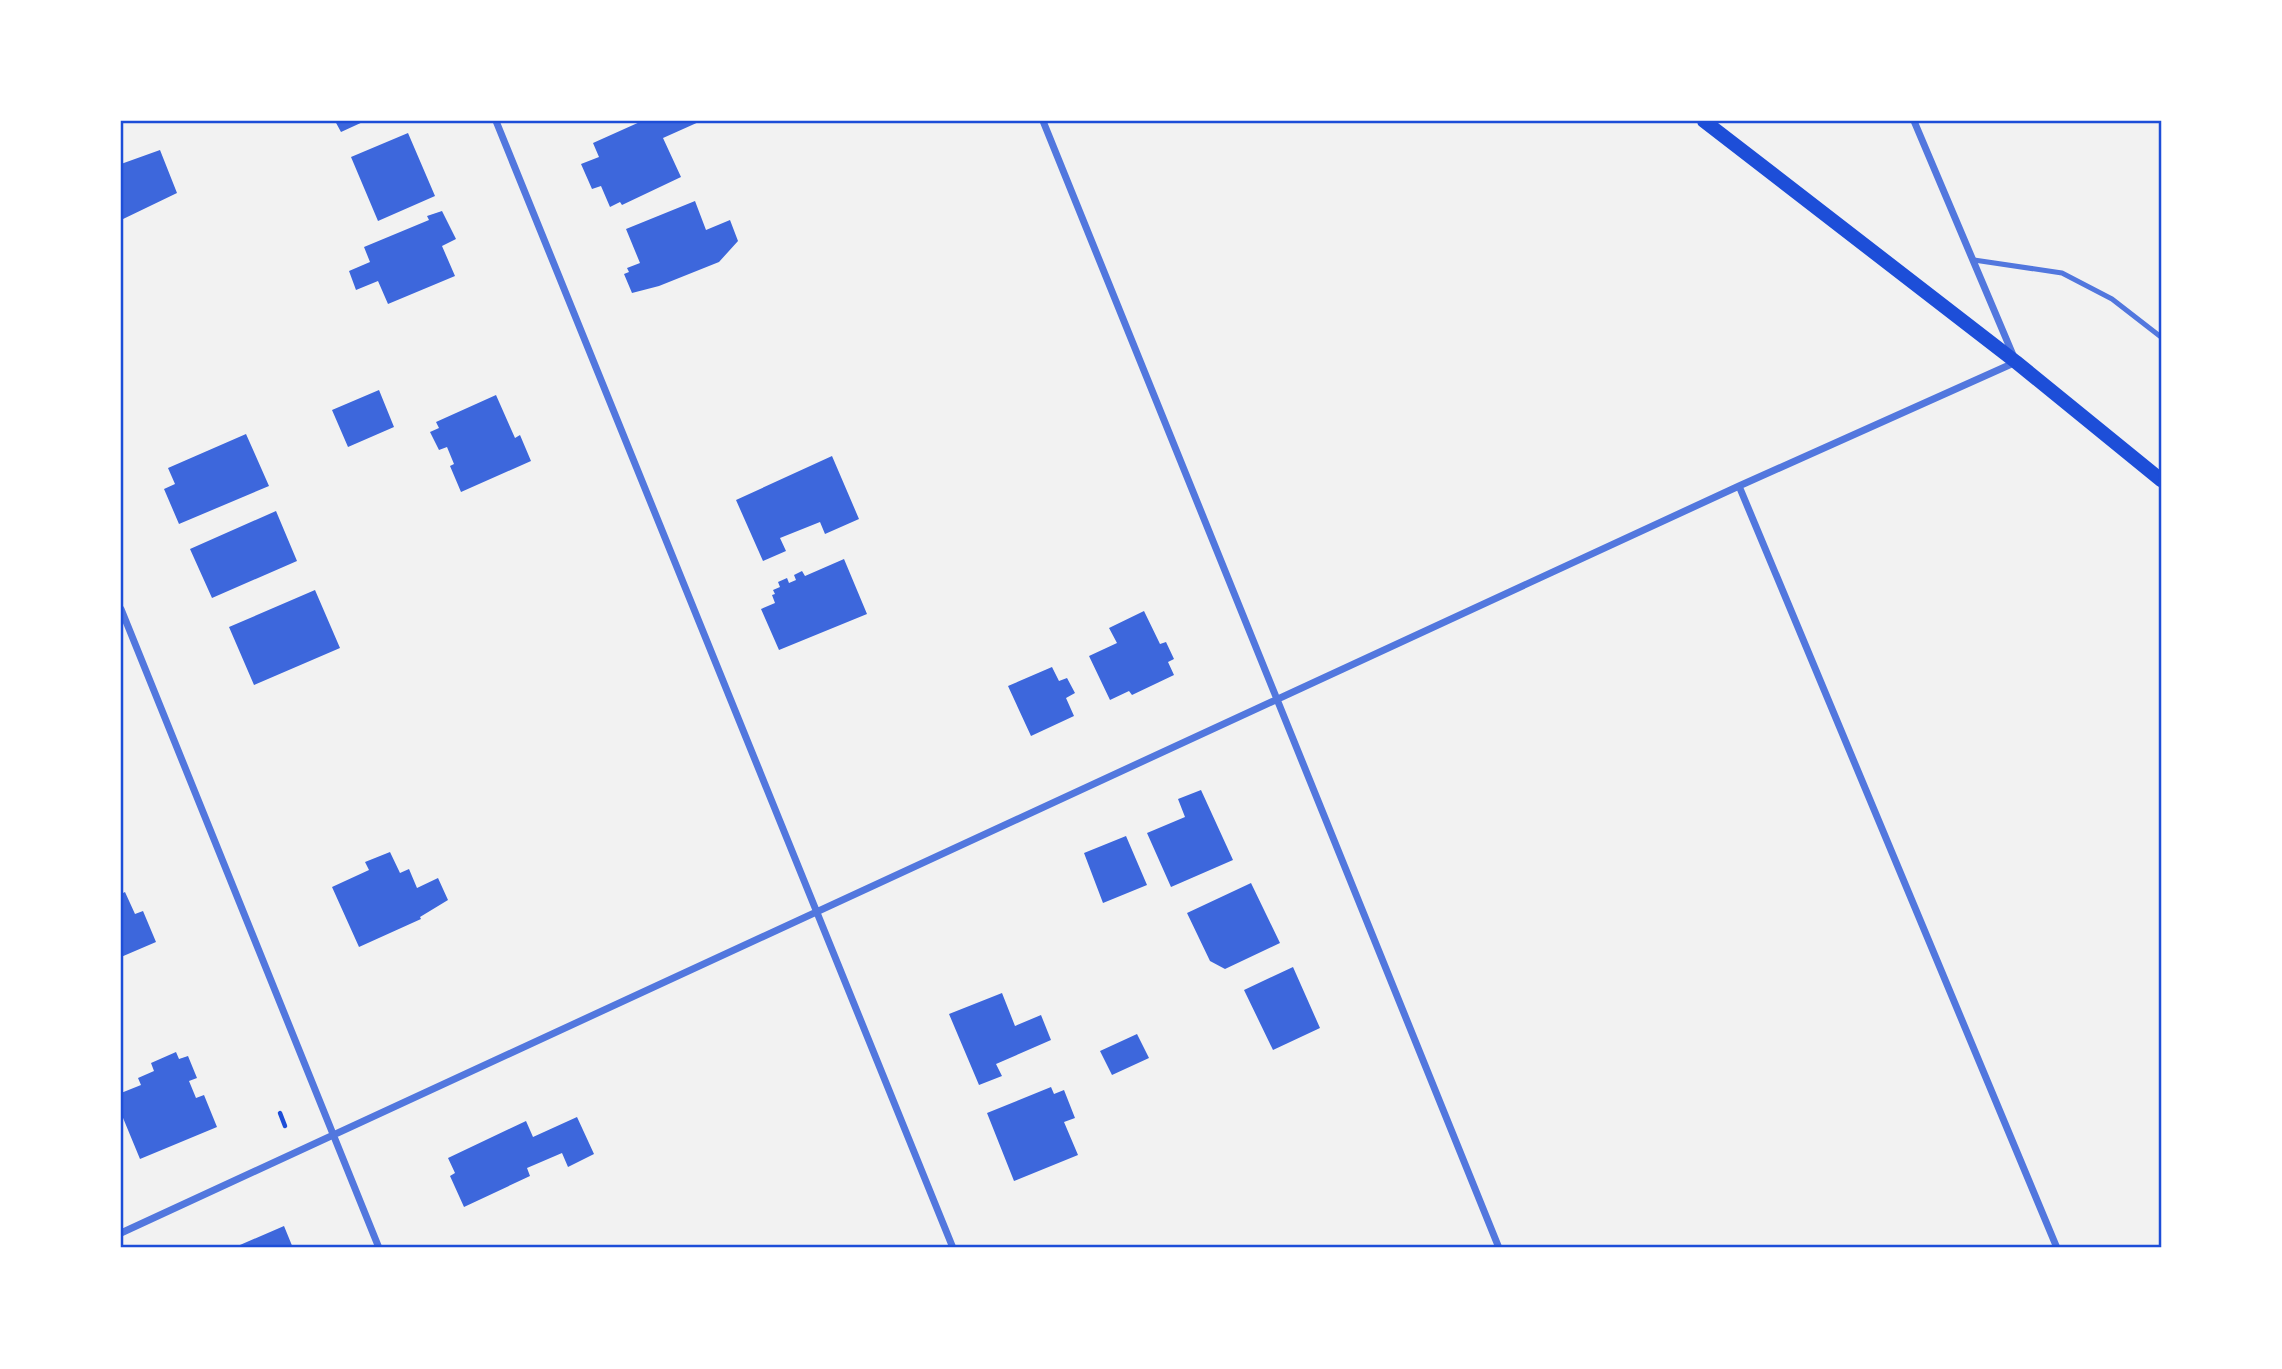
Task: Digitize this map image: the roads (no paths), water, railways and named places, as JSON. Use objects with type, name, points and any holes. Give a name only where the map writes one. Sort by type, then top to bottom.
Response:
[{"type":"main road","points":[[1704,121],[2016,362],[2161,480]]},
{"type":"street","points":[[496,121],[953,1248]]},
{"type":"street","points":[[1043,121],[1499,1248]]},
{"type":"street","points":[[121,1233],[1739,486],[2016,362],[1914,121]]},
{"type":"street","points":[[1739,486],[2057,1248]]},
{"type":"street","points":[[121,609],[379,1248]]},
{"type":"lane","points":[[1974,260],[2062,273],[2112,299],[2161,337]]}]
